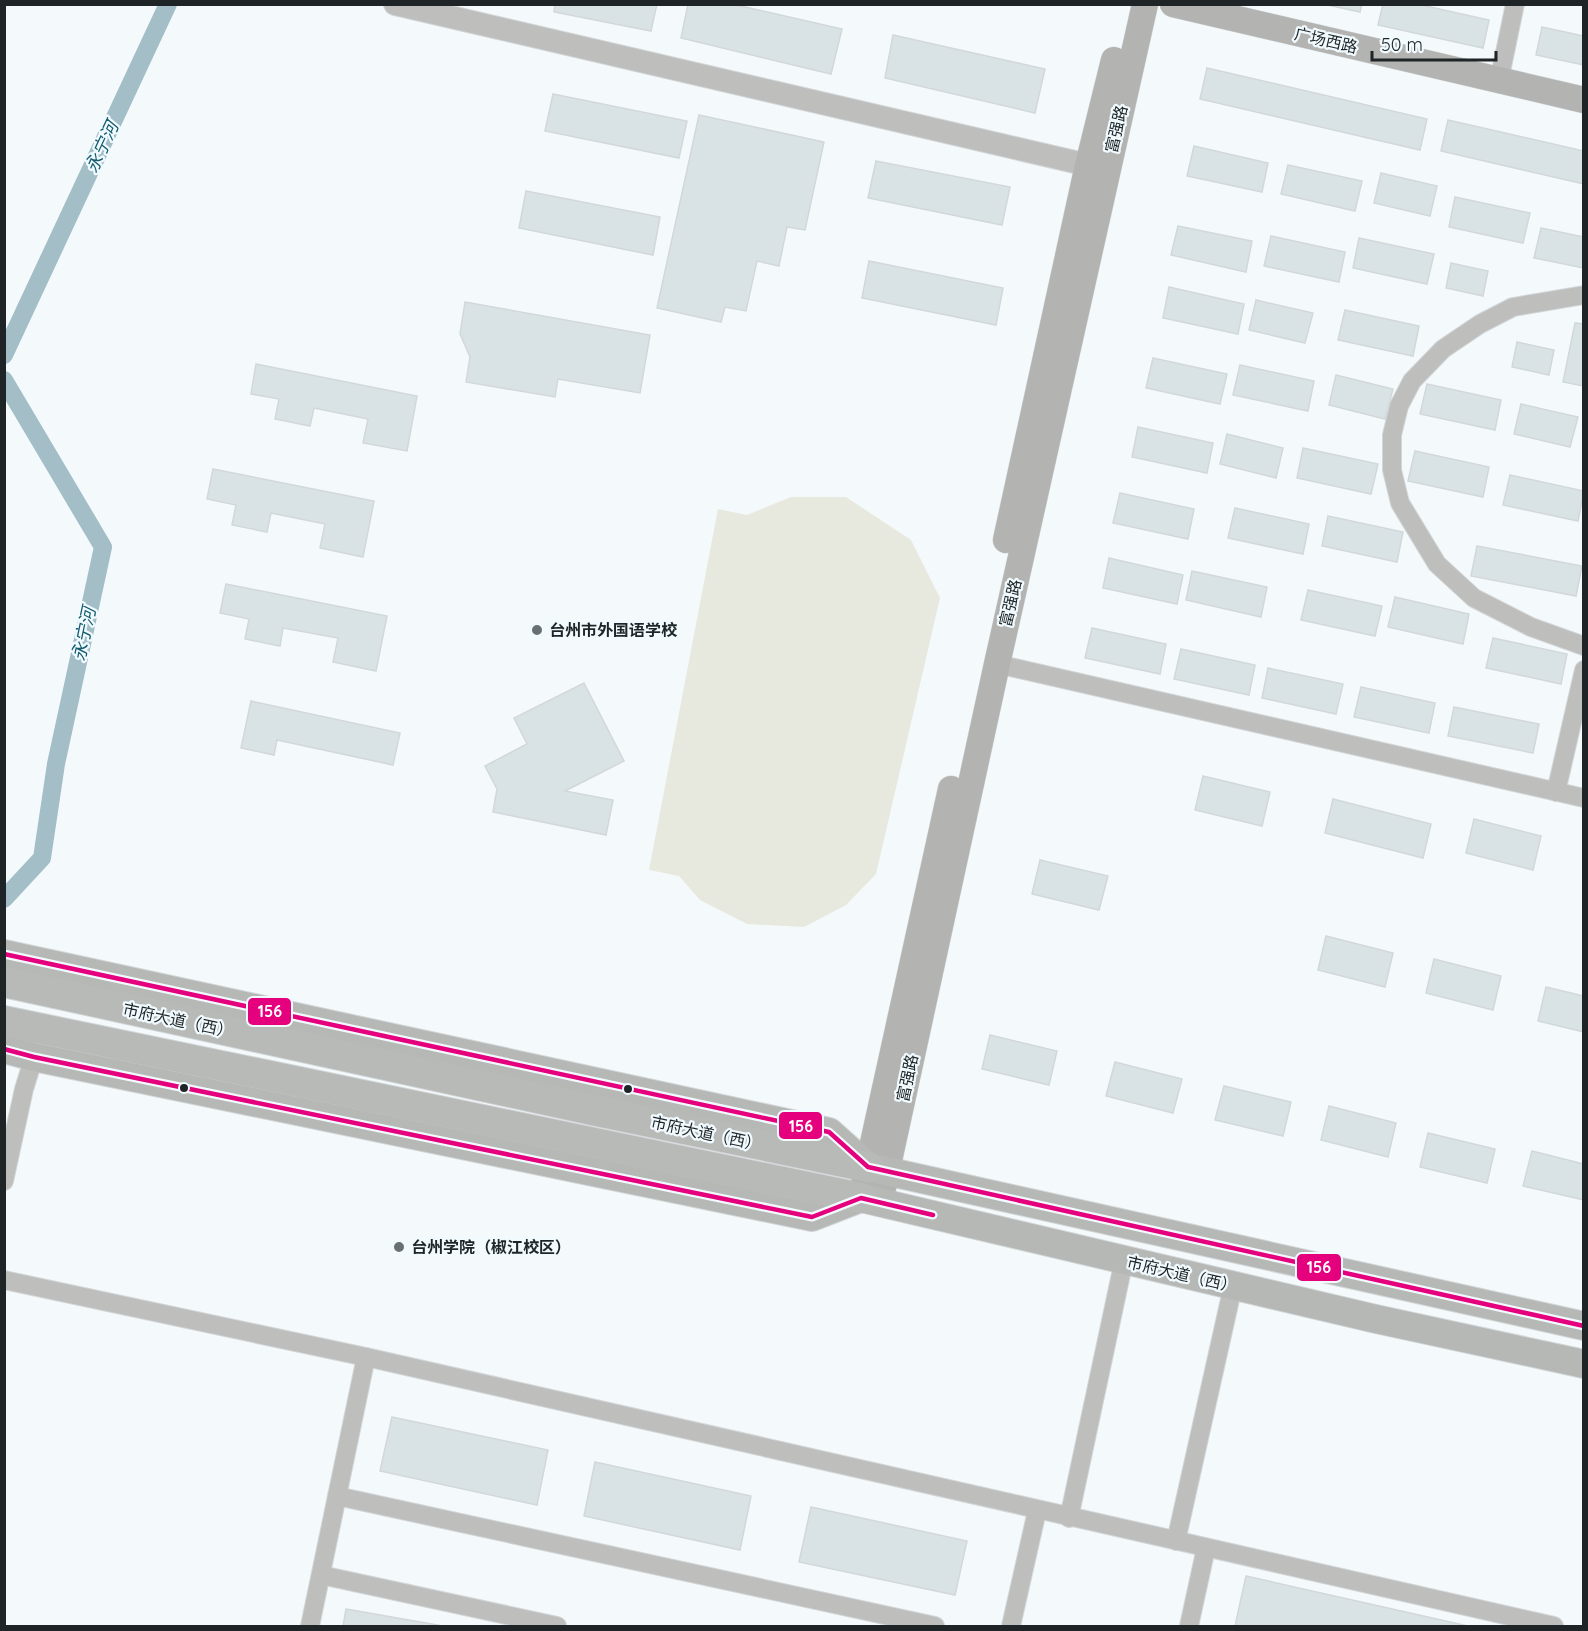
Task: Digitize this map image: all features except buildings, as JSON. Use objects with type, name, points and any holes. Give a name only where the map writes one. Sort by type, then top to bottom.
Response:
[{"type":"highway","name":"市府大道（西）","points":[[4,981],[574,1106],[878,1169]]},
{"type":"highway","name":"市府大道（西）","points":[[4,1021],[871,1200]]},
{"type":"main road","name":"富强路","points":[[878,1169],[997,664],[1098,167],[1127,4]]},
{"type":"main road","name":"富强路","points":[[871,1200],[1098,167],[1145,4]]},
{"type":"main road","name":"广场西路","points":[[1173,4],[1584,100]]},
{"type":"main road","points":[[4,954],[829,1132],[878,1169]]},
{"type":"main road","points":[[4,1049],[812,1217],[871,1200]]},
{"type":"main road","name":"市府大道（西）","points":[[878,1169],[1584,1326]]},
{"type":"main road","name":"市府大道（西）","points":[[871,1200],[1233,1286],[1584,1364]]},
{"type":"street","points":[[395,4],[1098,167]]},
{"type":"street","points":[[1498,81],[1515,4]]},
{"type":"street","points":[[1584,295],[1513,307],[1480,324],[1443,349],[1412,381],[1399,406],[1392,435],[1392,470],[1400,503],[1437,564],[1474,598],[1531,627],[1584,646]]},
{"type":"street","points":[[997,664],[1584,798]]},
{"type":"street","points":[[1556,792],[1584,670]]},
{"type":"street","points":[[4,1181],[24,1089],[34,1057]]},
{"type":"street","points":[[1069,1518],[1124,1260]]},
{"type":"street","points":[[4,1280],[366,1357],[1037,1511],[1554,1626]]},
{"type":"street","points":[[1176,1541],[1233,1286]]},
{"type":"street","points":[[310,1626],[366,1357]]},
{"type":"street","points":[[337,1496],[935,1626]]},
{"type":"street","points":[[1011,1626],[1037,1511]]},
{"type":"street","points":[[1189,1626],[1206,1548]]},
{"type":"street","points":[[321,1575],[557,1626]]},
{"type":"shaded area","points":[[791,497],[846,497],[911,540],[940,598],[876,874],[846,905],[804,927],[747,924],[700,900],[679,876],[649,870],[718,509],[747,515]]},
{"type":"waterway","name":"永宁河","points":[[4,355],[168,4]]},
{"type":"waterway","name":"永宁河","points":[[4,380],[103,547],[56,764],[42,858],[4,899]]},
{"type":"transit line","name":"156","points":[[4,954],[829,1132],[868,1167],[1584,1326]]},
{"type":"transit line","name":"156","points":[[4,1049],[812,1217],[861,1198],[933,1215]]},
{"type":"place","name":"台州市外国语学校","points":[[537,630]]},
{"type":"place","name":"台州学院（椒江校区）","points":[[399,1247]]}]
